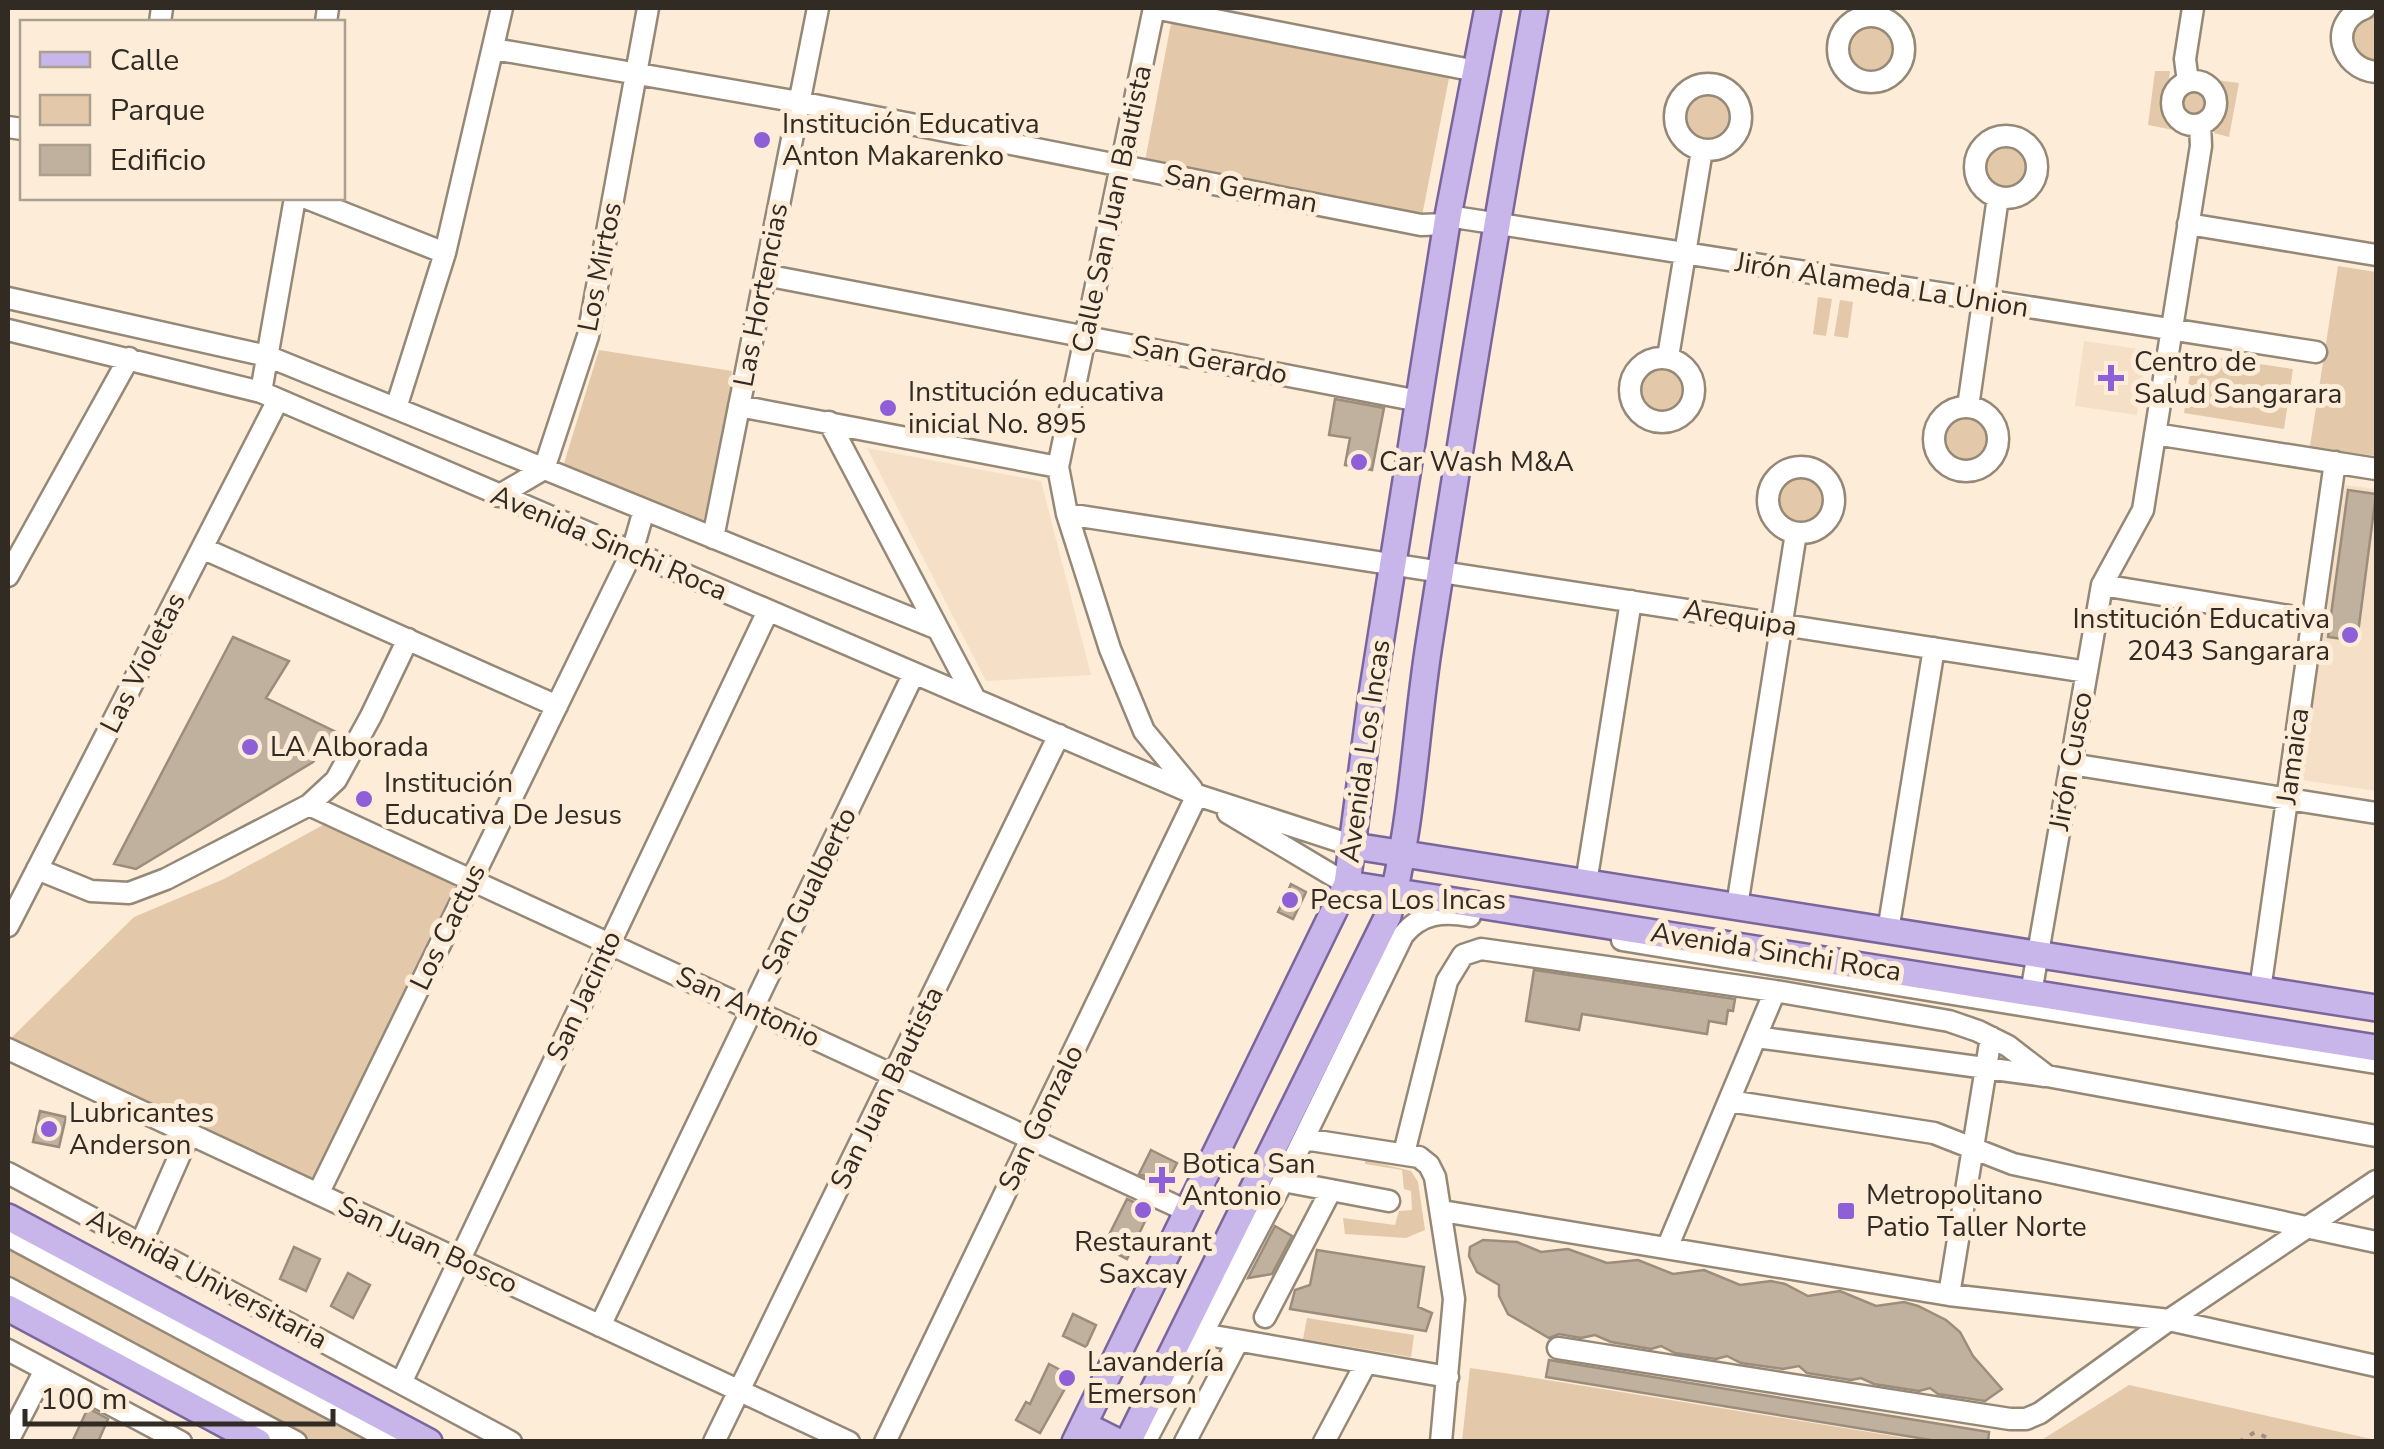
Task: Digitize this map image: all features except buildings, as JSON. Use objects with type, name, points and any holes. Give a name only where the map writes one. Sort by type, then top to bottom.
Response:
[{"type":"main road","name":"Avenida Los Incas","points":[[1079,1433],[1347,884],[1371,701],[1448,220],[1488,8]]},
{"type":"main road","name":"Avenida Los Incas","points":[[1128,1442],[1380,933],[1395,892],[1418,708],[1534,8]]},
{"type":"main road","name":"Avenida Sinchi Roca","points":[[1354,846],[2376,1008]]},
{"type":"main road","name":"Avenida Sinchi Roca","points":[[1347,884],[2376,1048]]},
{"type":"main road","name":"Avenida Universitaria","points":[[8,1218],[429,1442]]},
{"type":"main road","points":[[8,1308],[258,1442]]},
{"type":"main road","points":[[1079,1433],[1118,1442]]},
{"type":"street","points":[[396,408],[445,253],[502,8]]},
{"type":"street","name":"Los Mirtos","points":[[544,469],[588,336],[648,8]]},
{"type":"street","name":"Las Hortencias","points":[[713,538],[818,8]]},
{"type":"street","points":[[1154,8],[1476,71]]},
{"type":"street","name":"Calle San Juan Bautista","points":[[1154,8],[1058,468],[1068,514],[1110,649],[1144,731],[1198,795]]},
{"type":"street","points":[[2188,82],[2185,60],[2194,8]]},
{"type":"street","points":[[2364,8],[2356,10],[2343,27],[2342,48],[2356,66],[2376,72]]},
{"type":"street","name":"San German","points":[[494,49],[800,102],[1421,225],[1448,220]]},
{"type":"street","points":[[2188,82],[2202,83],[2216,100],[2212,115],[2200,124],[2186,124],[2173,109],[2173,96],[2188,82]]},
{"type":"street","name":"Jirón Cusco","points":[[2031,993],[2102,584],[2143,510],[2201,146],[2200,124]]},
{"type":"street","points":[[1668,358],[1702,150]]},
{"type":"street","points":[[1968,407],[1998,197]]},
{"type":"street","name":"Las Violetas","points":[[8,926],[202,548],[270,396],[266,356],[295,200]]},
{"type":"street","points":[[311,200],[445,253]]},
{"type":"street","name":"Jirón Alameda La Union","points":[[1448,220],[2316,352]]},
{"type":"street","points":[[2188,224],[2376,256]]},
{"type":"street","name":"San Gerardo","points":[[765,275],[1419,401]]},
{"type":"street","points":[[8,298],[266,356],[938,629]]},
{"type":"street","name":"Avenida Sinchi Roca","points":[[8,330],[270,396],[1198,795],[1354,846]]},
{"type":"street","points":[[156,365],[164,333]]},
{"type":"street","points":[[8,576],[129,358]]},
{"type":"street","points":[[739,406],[1058,468]]},
{"type":"street","points":[[829,422],[974,699]]},
{"type":"street","points":[[2155,434],[2376,469]]},
{"type":"street","name":"Jamaica","points":[[2260,990],[2335,462]]},
{"type":"street","points":[[498,496],[544,469]]},
{"type":"street","name":"Los Cactus","points":[[318,1194],[632,552],[644,510]]},
{"type":"street","name":"Arequipa","points":[[1068,514],[2087,672]]},
{"type":"street","points":[[1737,906],[1796,533]]},
{"type":"street","points":[[202,548],[556,706]]},
{"type":"street","points":[[2102,584],[2313,620]]},
{"type":"street","points":[[1586,882],[1632,601]]},
{"type":"street","name":"San Jacinto","points":[[401,1382],[768,610]]},
{"type":"street","points":[[37,869],[91,891],[128,893],[166,879],[309,805],[336,780],[408,639]]},
{"type":"street","points":[[1888,930],[1934,648]]},
{"type":"street","name":"San Gualberto","points":[[600,1326],[914,673]]},
{"type":"street","name":"San Juan Bautista","points":[[714,1442],[1059,735]]},
{"type":"street","points":[[2071,764],[2376,813]]},
{"type":"street","name":"Avenida Sinchi Roca","points":[[1198,795],[1347,884]]},
{"type":"street","name":"San Gonzalo","points":[[885,1442],[1198,795]]},
{"type":"street","name":"San Antonio","points":[[309,805],[1187,1211]]},
{"type":"street","points":[[1145,1442],[1283,1181],[1403,935],[1421,919],[1448,912],[2376,1063]]},
{"type":"street","points":[[1404,1153],[1447,981],[1456,963],[1472,950],[1775,991],[1949,1022],[1991,1037],[2047,1076]]},
{"type":"street","points":[[1667,1248],[1775,991]]},
{"type":"street","points":[[1756,1037],[2047,1076],[2376,1136]]},
{"type":"street","points":[[1948,1295],[1991,1037]]},
{"type":"street","name":"San Juan Bosco","points":[[8,1049],[849,1442]]},
{"type":"street","points":[[1728,1101],[1934,1133],[2012,1164],[2376,1242]]},
{"type":"street","points":[[141,1243],[189,1134]]},
{"type":"street","points":[[1304,1139],[1404,1153],[1429,1165],[1442,1210],[1454,1299],[1441,1442]]},
{"type":"street","name":"Avenida Universitaria","points":[[8,1173],[512,1442]]},
{"type":"street","points":[[1283,1181],[1389,1201]]},
{"type":"street","points":[[1558,1348],[2010,1420],[2026,1419],[2376,1181]]},
{"type":"street","points":[[1264,1317],[1331,1190]]},
{"type":"street","points":[[1442,1210],[1948,1295],[2169,1320],[2376,1366]]},
{"type":"street","points":[[8,1236],[394,1442]]},
{"type":"street","points":[[8,1288],[296,1442]]},
{"type":"street","points":[[1202,1334],[1448,1377]]},
{"type":"street","points":[[1185,1442],[1238,1340]]},
{"type":"street","points":[[8,1350],[181,1442]]},
{"type":"street","points":[[1324,1442],[1366,1363]]},
{"type":"street","points":[[8,1442],[45,1370]]},
{"type":"path","points":[[2239,1442],[2254,1432],[2276,1442]]},
{"type":"shaded area","name":"Centro de Salud Sangarara","points":[[2084,341],[2146,350],[2137,415],[2075,406]]},
{"type":"shaded area","points":[[867,448],[1041,481],[1091,675],[986,681]]},
{"type":"shaded area","name":"Institución Educativa 2043 Sangarara","points":[[2345,485],[2376,489],[2376,791],[2302,780]]},
{"type":"green space","points":[[2376,12],[2376,66],[2361,63],[2348,31],[2366,13]]},
{"type":"green space","points":[[1172,18],[1450,73],[1422,216],[1145,161]]},
{"type":"green space","points":[[1870,25],[1887,33],[1895,50],[1887,67],[1870,75],[1853,67],[1845,50],[1853,33]]},
{"type":"green space","points":[[2155,71],[2170,71],[2168,105],[2179,131],[2148,125]]},
{"type":"green space","points":[[2208,79],[2239,83],[2229,137],[2214,133],[2217,98]]},
{"type":"green space","points":[[2193,87],[2204,91],[2208,102],[2204,113],[2193,117],[2182,113],[2178,102],[2182,91]]},
{"type":"green space","points":[[1707,91],[1725,99],[1733,117],[1725,135],[1707,143],[1689,135],[1681,117],[1689,99]]},
{"type":"green space","points":[[2006,142],[2023,149],[2030,166],[2023,183],[2006,190],[1989,183],[1982,166],[1989,149]]},
{"type":"green space","points":[[2338,266],[2376,272],[2376,456],[2310,446]]},
{"type":"green space","points":[[1818,297],[1832,299],[1826,336],[1813,334]]},
{"type":"green space","points":[[1840,300],[1853,302],[1848,338],[1834,336]]},
{"type":"green space","points":[[599,350],[732,371],[727,414],[701,532],[560,476]]},
{"type":"green space","points":[[2193,354],[2293,369],[2284,429],[2184,413]]},
{"type":"green space","points":[[1661,364],[1679,371],[1686,389],[1679,407],[1661,414],[1643,407],[1636,389],[1643,371]]},
{"type":"green space","points":[[1966,414],[1984,421],[1991,439],[1984,457],[1966,464],[1948,457],[1941,439],[1948,421]]},
{"type":"green space","points":[[1801,473],[1820,481],[1828,500],[1820,519],[1801,527],[1782,519],[1774,500],[1782,481]]},
{"type":"green space","points":[[323,825],[455,885],[313,1178],[8,1041],[134,917],[224,879]]},
{"type":"green space","points":[[1365,1160],[1411,1171],[1418,1182],[1425,1230],[1406,1238],[1345,1234],[1343,1218],[1395,1225],[1399,1211],[1412,1210],[1411,1191],[1404,1189],[1402,1170],[1365,1164]]},
{"type":"green space","points":[[8,1244],[380,1441],[313,1441],[8,1279]]},
{"type":"green space","points":[[1307,1318],[1414,1335],[1411,1357],[1303,1339]]},
{"type":"green space","points":[[1470,1368],[1504,1373],[1924,1441],[1462,1441]]},
{"type":"green space","points":[[2129,1385],[2376,1440],[2376,1441],[2040,1441]]},
{"type":"place","name":"Institución Educativa Anton Makarenko","points":[[762,140]]},
{"type":"place","name":"Centro de Salud Sangarara","points":[[2111,378]]},
{"type":"place","name":"Institución educativa inicial No. 895","points":[[888,408]]},
{"type":"place","name":"Car Wash M&A","points":[[1359,462]]},
{"type":"place","name":"Institución Educativa 2043 Sangarara","points":[[2350,635]]},
{"type":"place","name":"LA Alborada","points":[[250,747]]},
{"type":"place","name":"Institución Educativa De Jesus","points":[[364,799]]},
{"type":"place","name":"Pecsa Los Incas","points":[[1290,900]]},
{"type":"place","name":"Lubricantes Anderson","points":[[49,1129]]},
{"type":"place","name":"Botica San Antonio","points":[[1162,1180]]},
{"type":"place","name":"Restaurant Saxcay","points":[[1143,1210]]},
{"type":"place","name":"Metropolitano Patio Taller Norte","points":[[1846,1211]]},
{"type":"place","name":"Lavandería Emerson","points":[[1067,1378]]}]
